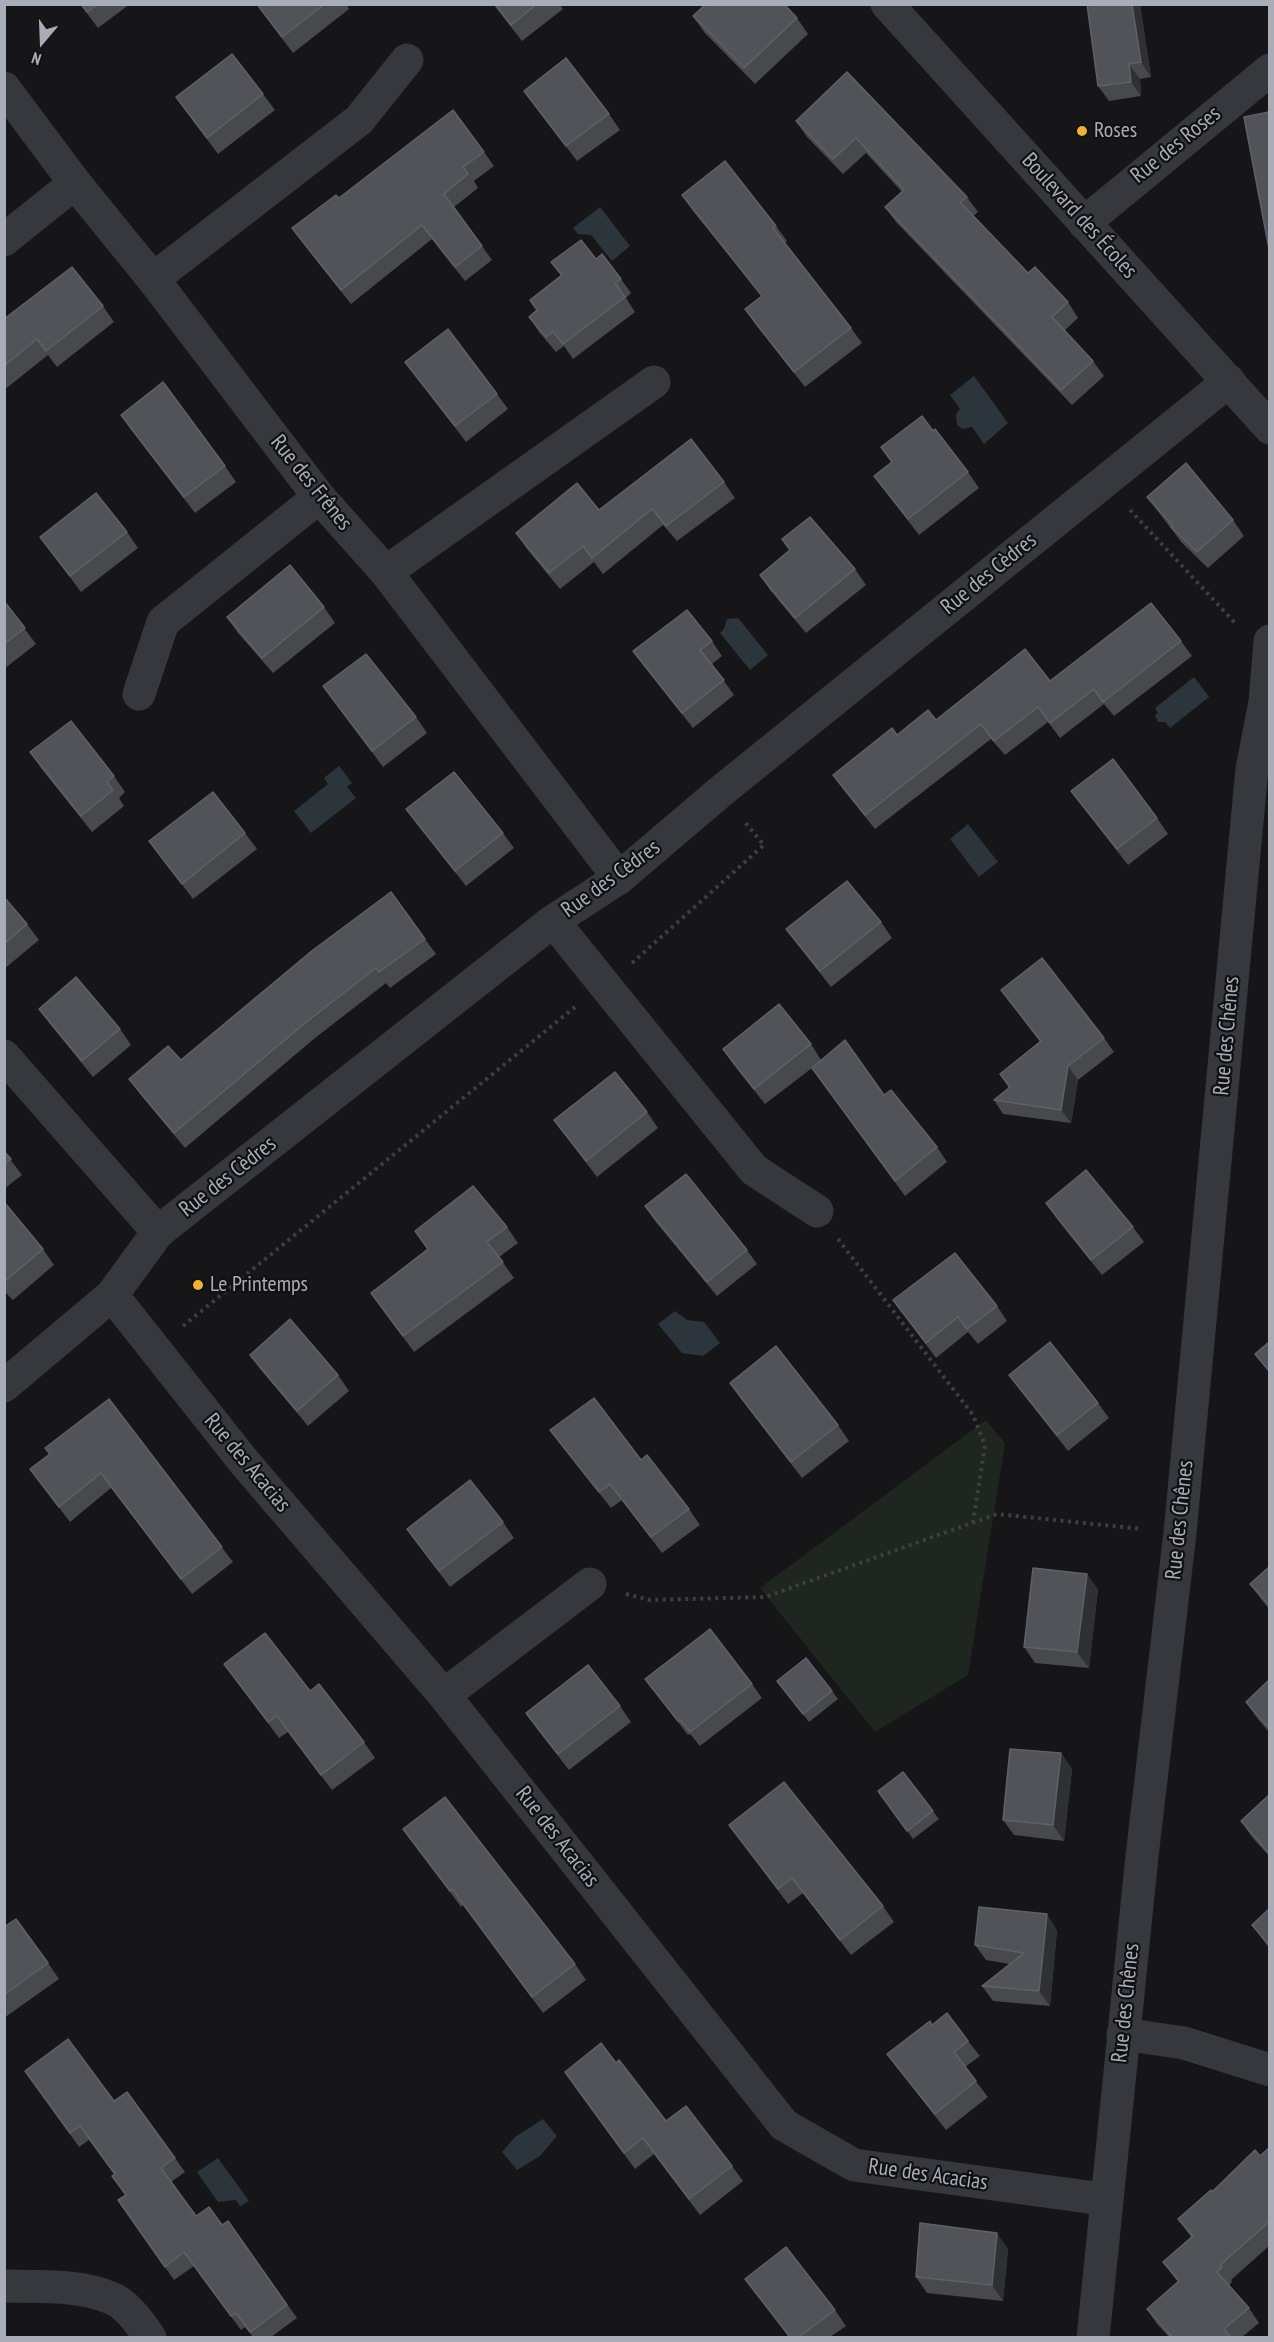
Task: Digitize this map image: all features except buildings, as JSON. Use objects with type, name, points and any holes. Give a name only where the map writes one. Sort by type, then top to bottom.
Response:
[{"type":"street","name":"Boulevard des Écoles","points":[[887,4],[1269,428]]},
{"type":"street","points":[[153,279],[359,120],[407,60]]},
{"type":"street","name":"Rue des Roses","points":[[1084,223],[1269,69]]},
{"type":"street","name":"Rue des Frênes","points":[[4,88],[319,497],[386,572],[620,878]]},
{"type":"street","points":[[4,240],[75,183]]},
{"type":"street","name":"Rue des Cèdres","points":[[4,1386],[112,1295],[158,1232],[553,921],[620,878],[720,792],[1228,381]]},
{"type":"street","points":[[386,572],[654,382]]},
{"type":"street","points":[[139,694],[163,622],[319,497]]},
{"type":"street","name":"Rue des Chênes","points":[[1093,2337],[1123,2034],[1180,1533],[1252,769],[1267,700],[1269,641]]},
{"type":"street","points":[[553,921],[754,1170],[816,1211]]},
{"type":"street","points":[[4,1056],[158,1232]]},
{"type":"street","name":"Rue des Acacias","points":[[112,1295],[245,1462],[444,1695],[784,2125],[854,2165],[1088,2197],[1106,2197]]},
{"type":"street","points":[[444,1695],[590,1584]]},
{"type":"street","points":[[1123,2034],[1184,2043],[1269,2070]]},
{"type":"street","points":[[4,2286],[80,2289],[113,2298],[138,2320],[150,2337]]},
{"type":"path","points":[[1122,502],[1239,628]]},
{"type":"path","points":[[626,969],[764,845],[720,792]]},
{"type":"path","points":[[177,1332],[576,1006]]},
{"type":"path","points":[[816,1211],[973,1415],[985,1445],[973,1522]]},
{"type":"path","points":[[590,1584],[650,1600],[765,1597],[997,1514],[1180,1533]]},
{"type":"shaded area","points":[[600,207],[630,246],[612,261],[591,235],[578,234],[573,228]]},
{"type":"shaded area","points":[[974,376],[1008,423],[984,444],[972,427],[963,429],[957,425],[956,414],[960,409],[950,395]]},
{"type":"shaded area","points":[[738,618],[768,655],[750,670],[720,633],[727,619]]},
{"type":"shaded area","points":[[1194,677],[1209,697],[1170,728],[1165,722],[1158,722],[1155,715],[1158,713],[1155,708]]},
{"type":"shaded area","points":[[339,766],[352,783],[347,787],[356,798],[311,833],[294,811],[328,784],[324,778]]},
{"type":"shaded area","points":[[968,824],[998,862],[979,877],[950,839]]},
{"type":"shaded area","points":[[675,1311],[687,1320],[704,1322],[720,1343],[703,1356],[682,1353],[658,1324]]},
{"type":"shaded area","points":[[986,1420],[1005,1443],[968,1675],[875,1732],[760,1588]]},
{"type":"shaded area","points":[[543,2119],[557,2136],[540,2156],[517,2170],[502,2152],[515,2137]]},
{"type":"shaded area","points":[[218,2158],[249,2201],[240,2206],[236,2200],[218,2202],[197,2172]]},
{"type":"place","name":"Roses","points":[[1082,131]]},
{"type":"place","name":"Le Printemps","points":[[198,1285]]}]
